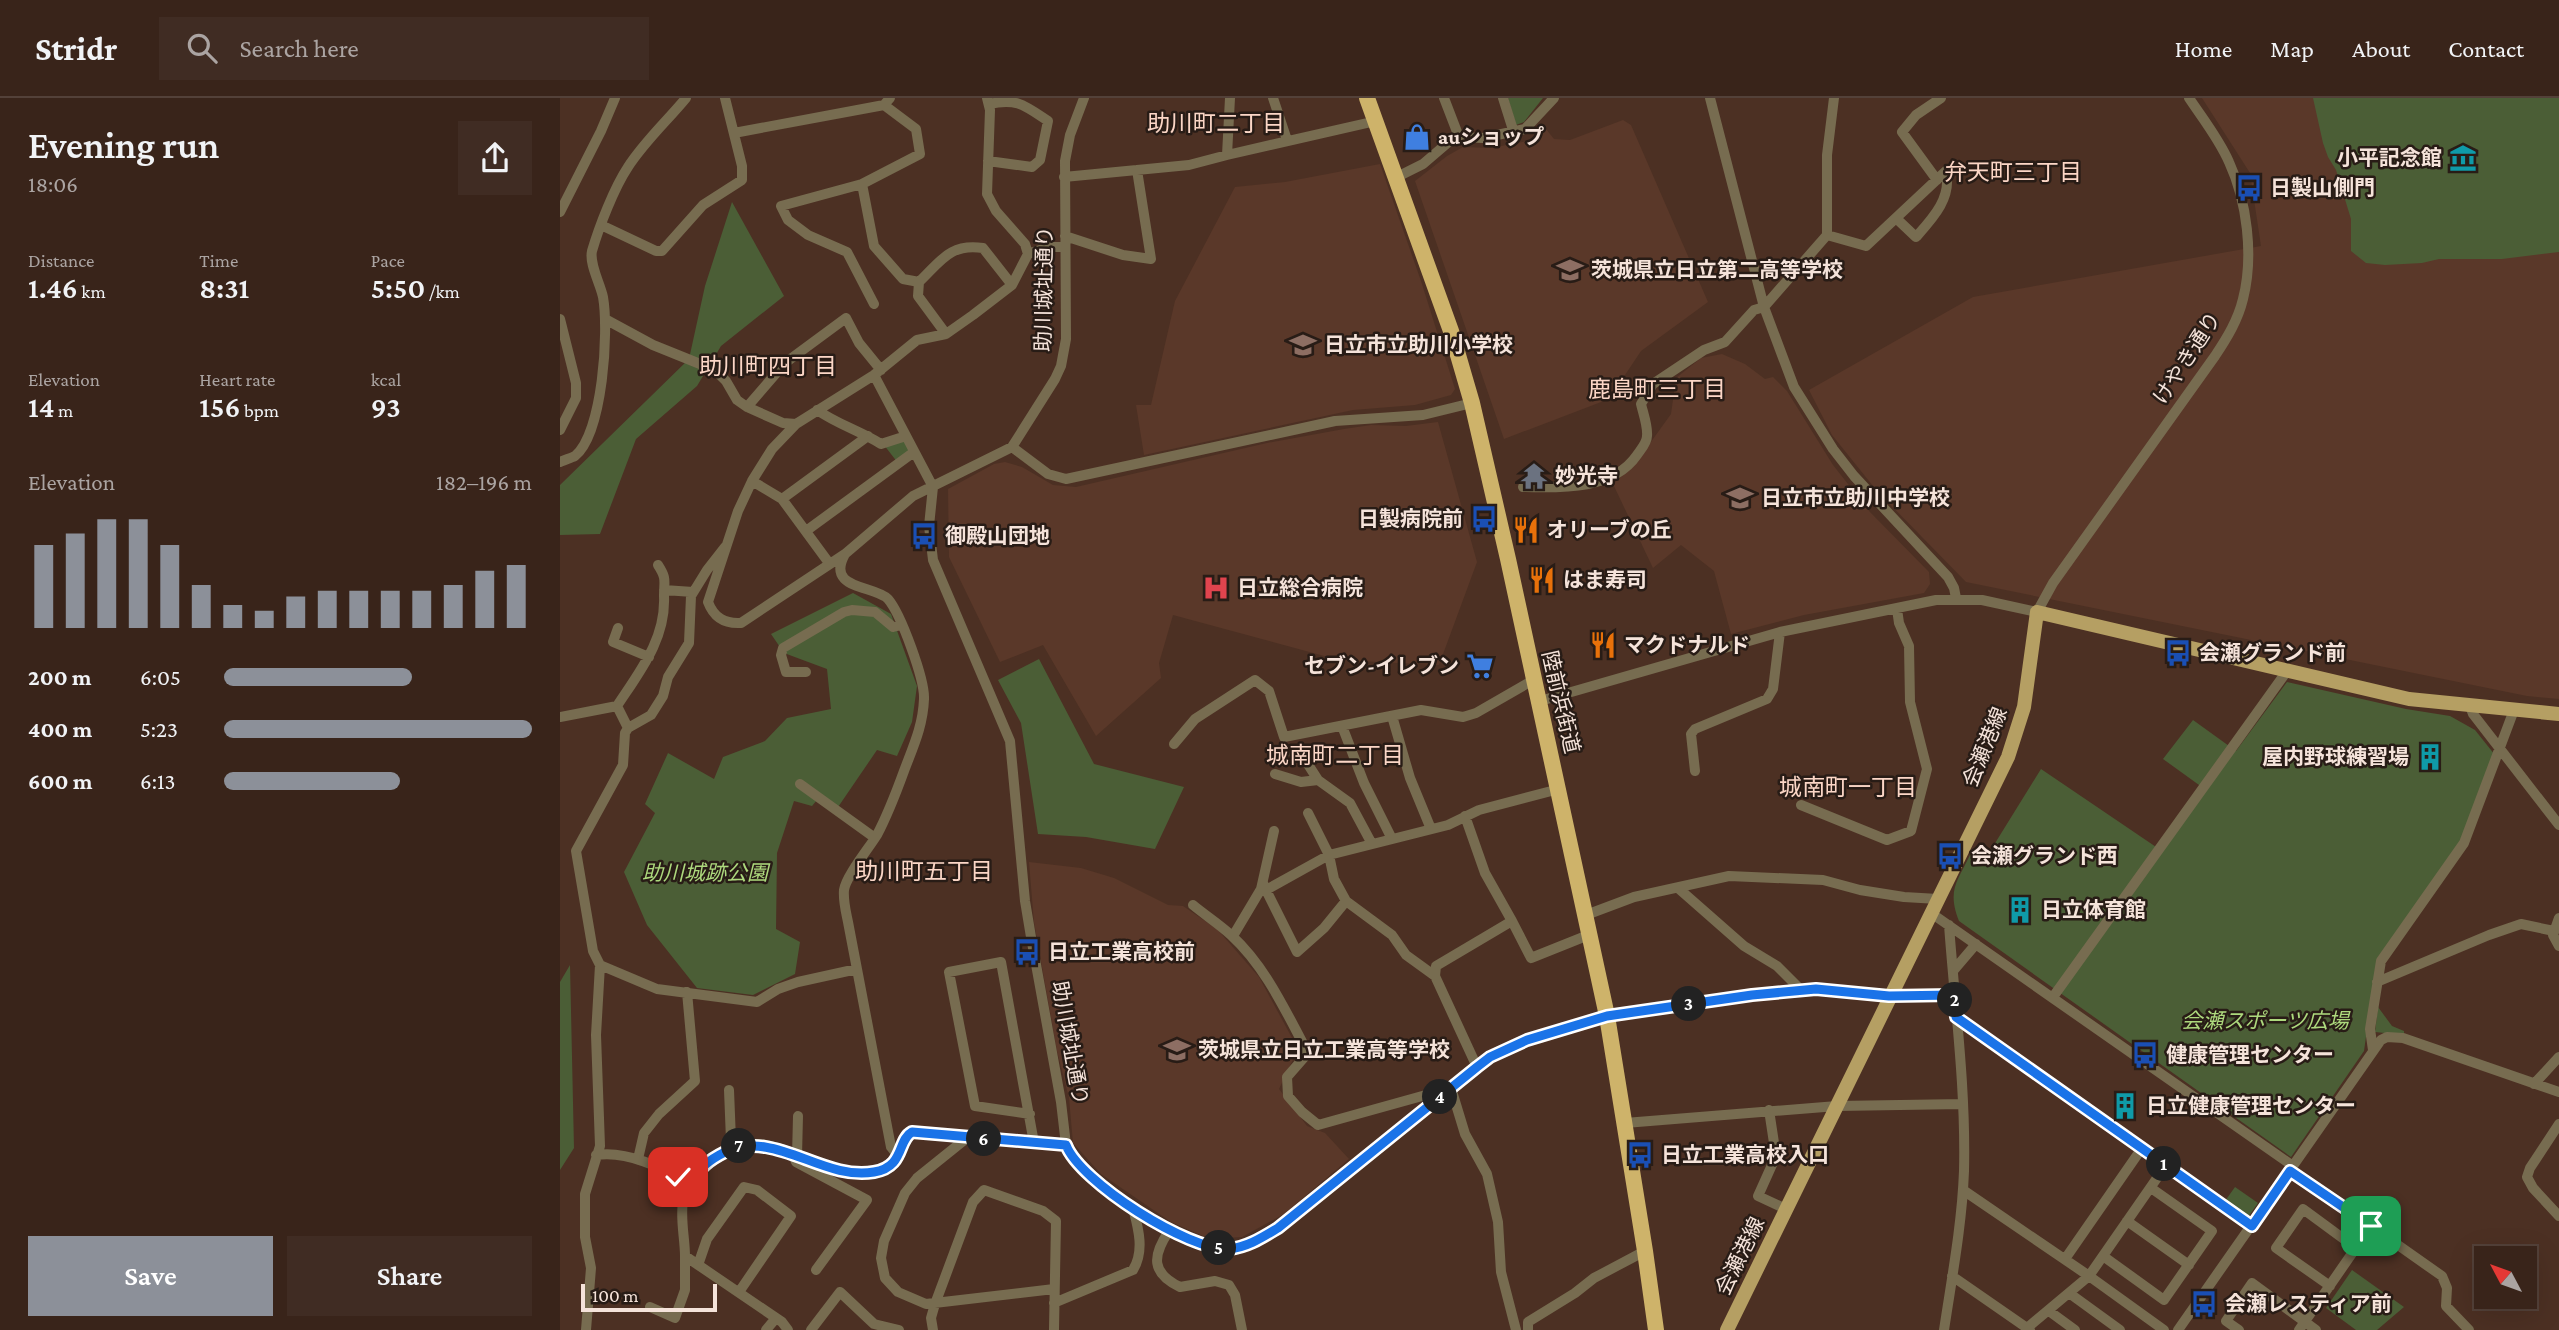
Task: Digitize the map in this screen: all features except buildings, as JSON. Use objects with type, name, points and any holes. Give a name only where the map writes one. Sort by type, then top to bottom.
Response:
[{"type":"highway","name":"陸前浜街道","points":[[1367,98],[1447,320],[1472,403],[1591,934],[1625,1123],[1656,1330]]},
{"type":"main road","points":[[2037,612],[2409,699],[2559,714]]},
{"type":"main road","name":"会瀬港線","points":[[1727,1330],[2016,736],[2024,707],[2037,612]]},
{"type":"street","points":[[560,212],[615,98]]},
{"type":"street","points":[[560,462],[575,456],[591,432],[604,361],[603,298],[591,255],[601,225],[626,170],[685,98]]},
{"type":"street","points":[[601,225],[656,251],[666,248],[703,205],[742,180],[742,166],[725,98]]},
{"type":"street","points":[[747,407],[785,363],[846,318],[877,372],[933,487],[906,501],[845,554],[749,619],[733,623],[716,617],[708,602],[725,547],[752,481],[772,449],[796,424],[877,372],[917,340],[946,334],[1012,285],[1028,254],[1025,244],[996,211],[987,194],[988,101],[1016,98],[1048,121],[1040,160],[1032,167],[988,161]]},
{"type":"street","name":"助川城址通り","points":[[1066,1145],[1061,1102],[1025,901],[1010,741],[933,560],[929,526],[933,487],[1012,447],[1046,396],[1061,366],[1066,339],[1065,177],[1070,135],[1084,98]]},
{"type":"street","points":[[1227,155],[1230,98]]},
{"type":"street","points":[[1273,98],[1287,140]]},
{"type":"street","points":[[1444,98],[1459,137]]},
{"type":"street","points":[[1503,98],[1514,133]]},
{"type":"street","points":[[1397,177],[1413,171],[1443,145],[1459,137],[1483,138],[1524,129],[1554,98]]},
{"type":"street","points":[[1710,98],[1763,307],[1794,387],[1833,449],[1876,502],[1948,577],[1956,598]]},
{"type":"street","points":[[1523,486],[1577,486],[1612,478],[1633,461],[1647,435],[1641,404],[1653,384],[1704,350],[1725,342],[1755,310],[1763,307],[1827,235],[1827,155],[1834,98]]},
{"type":"street","points":[[1937,180],[1902,132],[1916,115],[1941,98]]},
{"type":"street","name":"けやき通り","points":[[2037,612],[2053,583],[2216,356],[2243,300],[2248,254],[2239,191],[2220,143],[2189,98]]},
{"type":"street","points":[[734,133],[887,102],[916,129],[920,154],[862,184],[781,206],[788,220],[808,235],[847,252],[874,304]]},
{"type":"street","points":[[1065,177],[1189,165],[1376,121]]},
{"type":"street","points":[[1028,254],[1065,241],[1151,259],[1138,170]]},
{"type":"street","points":[[1827,235],[1866,246],[1896,218],[1937,180],[1946,172],[1946,195],[1937,213],[1916,237],[1896,218]]},
{"type":"street","points":[[862,184],[874,246],[903,279],[919,282]]},
{"type":"street","points":[[946,334],[918,296],[919,282],[954,249],[967,246],[983,248],[1012,285]]},
{"type":"street","points":[[560,319],[576,383],[576,398],[560,430]]},
{"type":"street","points":[[605,319],[653,345],[715,370],[726,381],[737,400],[747,407],[783,423],[796,424]]},
{"type":"street","points":[[1012,447],[1048,474],[1066,479],[1335,421],[1416,416],[1472,403]]},
{"type":"street","points":[[817,410],[833,422],[851,427],[881,444],[906,436]]},
{"type":"street","points":[[782,499],[868,436]]},
{"type":"street","points":[[806,531],[914,452]]},
{"type":"street","points":[[752,481],[782,499],[829,563]]},
{"type":"street","points":[[586,1330],[591,1268],[586,1237],[585,1194],[600,1146],[596,1035],[600,965],[593,951],[576,851],[623,765],[625,733],[628,728],[651,715],[663,696],[668,677],[690,643],[689,623],[693,592],[725,547]]},
{"type":"street","points":[[845,554],[841,568],[846,580],[860,589],[887,598],[920,671],[924,696],[922,723],[889,813],[844,888],[845,907],[887,1137],[899,1157]]},
{"type":"street","points":[[560,717],[617,706],[649,657],[660,634],[665,611],[666,577],[657,565]]},
{"type":"street","points":[[664,590],[693,592]]},
{"type":"street","points":[[1540,701],[1780,632],[1956,598],[1982,600],[2037,612]]},
{"type":"street","points":[[1801,805],[1888,840],[1911,831],[1927,769],[1910,702],[1909,646],[1899,623],[1897,609]]},
{"type":"street","points":[[806,672],[786,672],[781,655],[783,648],[844,612],[870,610],[893,627],[901,625]]},
{"type":"street","points":[[618,628],[613,642],[649,657]]},
{"type":"street","points":[[1695,771],[1690,734],[1695,729],[1767,699],[1773,689],[1780,632]]},
{"type":"street","points":[[2053,997],[2287,671]]},
{"type":"street","points":[[1174,744],[1195,719],[1255,680],[1269,691],[1283,737],[1421,710],[1463,717],[1476,713],[1535,679]]},
{"type":"street","points":[[617,706],[628,728]]},
{"type":"street","points":[[2470,706],[2473,714],[2559,825]]},
{"type":"street","points":[[2373,1050],[2370,1029],[2381,961],[2464,843],[2514,710]]},
{"type":"street","points":[[1392,716],[1410,778],[1431,829]]},
{"type":"street","points":[[1342,726],[1364,783],[1392,839]]},
{"type":"street","points":[[1285,750],[1302,755],[1318,780],[1350,803],[1372,845]]},
{"type":"street","points":[[1275,774],[1301,782],[1318,780]]},
{"type":"street","points":[[800,784],[875,838]]},
{"type":"street","points":[[1264,887],[1329,855],[1431,829],[1479,810],[1559,789]]},
{"type":"street","points":[[1308,813],[1329,855],[1334,879],[1346,901],[1392,935],[1406,955],[1435,976],[1477,1067]]},
{"type":"street","points":[[1465,817],[1485,873],[1531,958],[1591,934]]},
{"type":"street","points":[[1233,936],[1264,887],[1275,831]]},
{"type":"street","points":[[1586,915],[1634,897],[1729,876],[1823,880],[1860,890],[1938,899]]},
{"type":"street","points":[[1264,887],[1297,952],[1324,928],[1346,901]]},
{"type":"street","points":[[1678,888],[1744,946],[1777,966],[1801,990]]},
{"type":"street","points":[[1193,905],[1233,936],[1267,979],[1308,1053],[1287,1077],[1288,1096],[1318,1125],[1451,1088]]},
{"type":"street","points":[[1931,913],[2053,997],[2442,1276],[2447,1288],[2446,1306],[2469,1330]]},
{"type":"street","points":[[2559,918],[2554,931],[2556,944],[2559,946]]},
{"type":"street","points":[[1435,976],[1436,966],[1447,958],[1512,921]]},
{"type":"street","points":[[2378,982],[2521,924],[2554,931]]},
{"type":"street","points":[[1944,1330],[1963,1190],[1963,1104],[1949,925]]},
{"type":"street","points":[[1953,971],[1976,944]]},
{"type":"street","points":[[1030,1114],[975,1106],[949,972],[1001,962],[1030,1114],[1034,1143]]},
{"type":"street","points":[[600,965],[657,989],[757,1002],[778,989],[798,982],[857,970]]},
{"type":"street","points":[[650,1307],[675,1318],[685,1290],[683,1202],[696,1173],[709,1159],[738,1146],[759,1144],[838,1170],[856,1173],[878,1172],[899,1157],[906,1136],[912,1132],[1066,1145],[1080,1167],[1133,1208],[1169,1231],[1188,1240],[1219,1248],[1245,1246],[1259,1240],[1302,1210],[1477,1067],[1527,1040],[1607,1016],[1801,990],[1889,996],[1954,995]]},
{"type":"street","points":[[638,1159],[644,1133],[659,1114],[695,1081],[687,992]]},
{"type":"street","points":[[1956,1017],[2252,1226]]},
{"type":"street","points":[[2178,1330],[2381,1040],[2387,1037],[2403,1038],[2559,1092]]},
{"type":"street","points":[[2535,1084],[2559,1057]]},
{"type":"street","points":[[1451,1088],[1465,1134],[1487,1174],[1498,1222],[1501,1272],[1516,1330]]},
{"type":"street","points":[[729,1090],[731,1140],[738,1146]]},
{"type":"street","points":[[1625,1123],[1837,1106],[1963,1104]]},
{"type":"street","points":[[1769,1110],[1776,1156],[1758,1196],[1786,1209]]},
{"type":"street","points":[[798,1116],[796,1162],[867,1200],[816,1270]]},
{"type":"street","points":[[2559,1124],[2527,1177],[2533,1188],[2559,1216]]},
{"type":"street","points":[[968,1138],[911,1185],[884,1241],[881,1270],[890,1286],[919,1303],[935,1304],[1054,1289]]},
{"type":"street","points":[[2065,1259],[2143,1149]]},
{"type":"street","points":[[596,1155],[607,1153],[638,1159],[691,1184]]},
{"type":"street","points":[[1952,1276],[2029,1329],[2089,1276],[2166,1165]]},
{"type":"street","points":[[698,1265],[707,1239],[744,1188],[757,1190],[791,1216],[738,1292]]},
{"type":"street","points":[[2103,1256],[2164,1300],[2189,1265],[2212,1231],[2151,1188]]},
{"type":"street","points":[[933,1330],[931,1318],[935,1304],[973,1202],[984,1190],[1043,1211],[1056,1221],[1054,1330]]},
{"type":"street","points":[[1963,1190],[2164,1330]]},
{"type":"street","points":[[1054,1303],[1133,1270],[1137,1264],[1140,1234],[1133,1208]]},
{"type":"street","points":[[2330,1286],[2276,1248],[2303,1209],[2356,1248]]},
{"type":"street","points":[[2127,1221],[2189,1265]]},
{"type":"street","points":[[2302,1326],[2371,1226]]},
{"type":"street","points":[[1169,1231],[1157,1255],[1157,1267],[1163,1277],[1180,1287],[1215,1281],[1229,1285],[1235,1295],[1242,1330]]},
{"type":"street","points":[[1528,1330],[1528,1322],[1594,1278],[1645,1251]]},
{"type":"street","points":[[685,1256],[776,1318],[788,1330]]},
{"type":"street","points":[[2239,1330],[2226,1321],[2252,1283],[2302,1326],[2316,1330]]},
{"type":"street","points":[[811,1330],[840,1292],[874,1324],[899,1330]]},
{"type":"street","points":[[2069,1293],[2120,1330]]},
{"type":"street","points":[[2049,1311],[2075,1330]]},
{"type":"street","points":[[766,1330],[776,1318]]},
{"type":"shaded area","points":[[2202,98],[2559,98],[2559,699],[2527,696],[1966,582],[1877,491],[1832,435],[1809,390],[1973,297],[2261,246],[2250,173]]},
{"type":"shaded area","name":"茨城県立日立第二高等学校","points":[[1623,120],[1631,125],[1708,302],[1641,351],[1609,399],[1504,439],[1415,181],[1463,147],[1491,148],[1532,140],[1546,129],[1554,139],[1570,140]]},
{"type":"shaded area","name":"日立市立助川小学校","points":[[1380,164],[1455,389],[1451,395],[1415,405],[1353,410],[1144,455],[1136,405],[1151,405],[1175,301],[1235,187],[1285,182]]},
{"type":"shaded area","name":"日立市立助川中学校","points":[[1722,354],[1745,364],[1765,379],[1773,377],[1787,391],[1833,465],[1870,512],[1929,572],[1930,584],[1924,593],[1804,615],[1731,634],[1714,571],[1681,545],[1653,568],[1613,484],[1635,464],[1671,414],[1676,378],[1701,358]]},
{"type":"shaded area","name":"日立総合病院","points":[[1438,422],[1477,562],[1439,665],[1339,660],[1173,615],[1159,663],[1161,678],[1096,736],[1043,645],[1000,662],[949,557],[948,489],[994,464],[1005,462],[1022,467],[1053,485],[1076,487],[1267,443],[1344,429]]},
{"type":"shaded area","name":"茨城県立日立工業高等学校","points":[[1029,862],[1081,868],[1114,878],[1168,905],[1183,906],[1217,929],[1259,977],[1298,1049],[1279,1089],[1307,1126],[1325,1133],[1349,1159],[1284,1214],[1242,1237],[1210,1239],[1171,1222],[1101,1174],[1073,1143],[1069,1098],[1057,1051],[1034,922]]},
{"type":"green space","points":[[1508,98],[1543,98],[1524,122],[1516,125]]},
{"type":"green space","points":[[2313,98],[2559,98],[2559,252],[2502,259],[2439,259],[2385,265],[2366,263],[2351,251],[2351,219],[2336,170],[2323,143]]},
{"type":"green space","points":[[732,202],[784,296],[721,346],[697,386],[636,439],[600,534],[560,535],[560,485],[689,359],[705,286]]},
{"type":"green space","points":[[906,438],[913,452],[898,463],[884,445]]},
{"type":"green space","name":"助川城跡公園","points":[[853,593],[891,614],[917,686],[912,722],[897,756],[877,750],[834,813],[817,800],[812,806],[794,801],[777,853],[776,929],[800,942],[795,974],[753,995],[697,988],[647,925],[624,872],[655,813],[645,804],[668,753],[714,779],[723,757],[765,741],[787,718],[831,709],[827,669],[784,653],[771,634]]},
{"type":"green space","points":[[1039,659],[1094,764],[1184,787],[1155,849],[1086,837],[1038,834],[1021,723],[998,680]]},
{"type":"green space","name":"会瀬スポーツ広場","points":[[2287,682],[2406,709],[2450,716],[2475,730],[2495,755],[2461,842],[2377,959],[2364,1051],[2291,1157],[1959,921],[1954,901],[1955,886],[1970,855],[1984,861],[2041,769],[2162,851],[2206,790],[2163,759],[2193,720],[2236,751]]},
{"type":"green space","points":[[570,965],[574,1148],[560,1170],[560,982]]},
{"type":"green space","points":[[2378,1007],[2392,1026],[2404,1031],[2404,1035],[2375,1032]]},
{"type":"green space","points":[[2235,1187],[2258,1203],[2248,1217],[2225,1201]]},
{"type":"green space","points":[[2352,1270],[2404,1307],[2377,1330],[2356,1330],[2326,1308]]},
{"type":"place","name":"auショップ","points":[[1417,137]]},
{"type":"place","name":"小平記念館","points":[[2463,158]]},
{"type":"place","name":"日製山側門","points":[[2249,188]]},
{"type":"place","name":"茨城県立日立第二高等学校","points":[[1570,270]]},
{"type":"place","name":"日立市立助川小学校","points":[[1303,345]]},
{"type":"place","name":"妙光寺","points":[[1534,476]]},
{"type":"place","name":"日立市立助川中学校","points":[[1740,498]]},
{"type":"place","name":"日製病院前","points":[[1484,519]]},
{"type":"place","name":"オリーブの丘","points":[[1526,530]]},
{"type":"place","name":"御殿山団地","points":[[924,536]]},
{"type":"place","name":"はま寿司","points":[[1542,580]]},
{"type":"place","name":"日立総合病院","points":[[1216,588]]},
{"type":"place","name":"マクドナルド","points":[[1603,645]]},
{"type":"place","name":"会瀬グランド前","points":[[2178,653]]},
{"type":"place","name":"セブン-イレブン","points":[[1480,666]]},
{"type":"place","name":"屋内野球練習場","points":[[2430,757]]},
{"type":"place","name":"会瀬グランド西","points":[[1950,856]]},
{"type":"place","name":"日立体育館","points":[[2020,910]]},
{"type":"place","name":"日立工業高校前","points":[[1027,952]]},
{"type":"place","name":"茨城県立日立工業高等学校","points":[[1177,1050]]},
{"type":"place","name":"健康管理センター","points":[[2145,1055]]},
{"type":"place","name":"日立健康管理センター","points":[[2125,1106]]},
{"type":"place","name":"日立工業高校入口","points":[[1640,1155]]},
{"type":"place","name":"会瀬レスティア前","points":[[2204,1304]]},
{"type":"district","name":"助川町二丁目","points":[[1216,123]]},
{"type":"district","name":"弁天町三丁目","points":[[2013,172]]},
{"type":"district","name":"助川町四丁目","points":[[768,366]]},
{"type":"district","name":"鹿島町三丁目","points":[[1657,389]]},
{"type":"district","name":"城南町二丁目","points":[[1335,755]]},
{"type":"district","name":"城南町一丁目","points":[[1848,787]]},
{"type":"district","name":"助川町五丁目","points":[[924,871]]},
{"type":"route","points":[[678,1177],[691,1184],[696,1173],[709,1159],[738,1146],[759,1144],[838,1170],[856,1173],[878,1172],[893,1163],[899,1157],[906,1136],[912,1132],[1066,1145],[1073,1160],[1080,1167],[1133,1208],[1169,1231],[1206,1246],[1230,1249],[1259,1240],[1278,1228],[1477,1067],[1507,1048],[1607,1016],[1752,995],[1816,989],[1889,996],[1954,995],[1956,1017],[2252,1226],[2290,1171],[2371,1226]]}]
